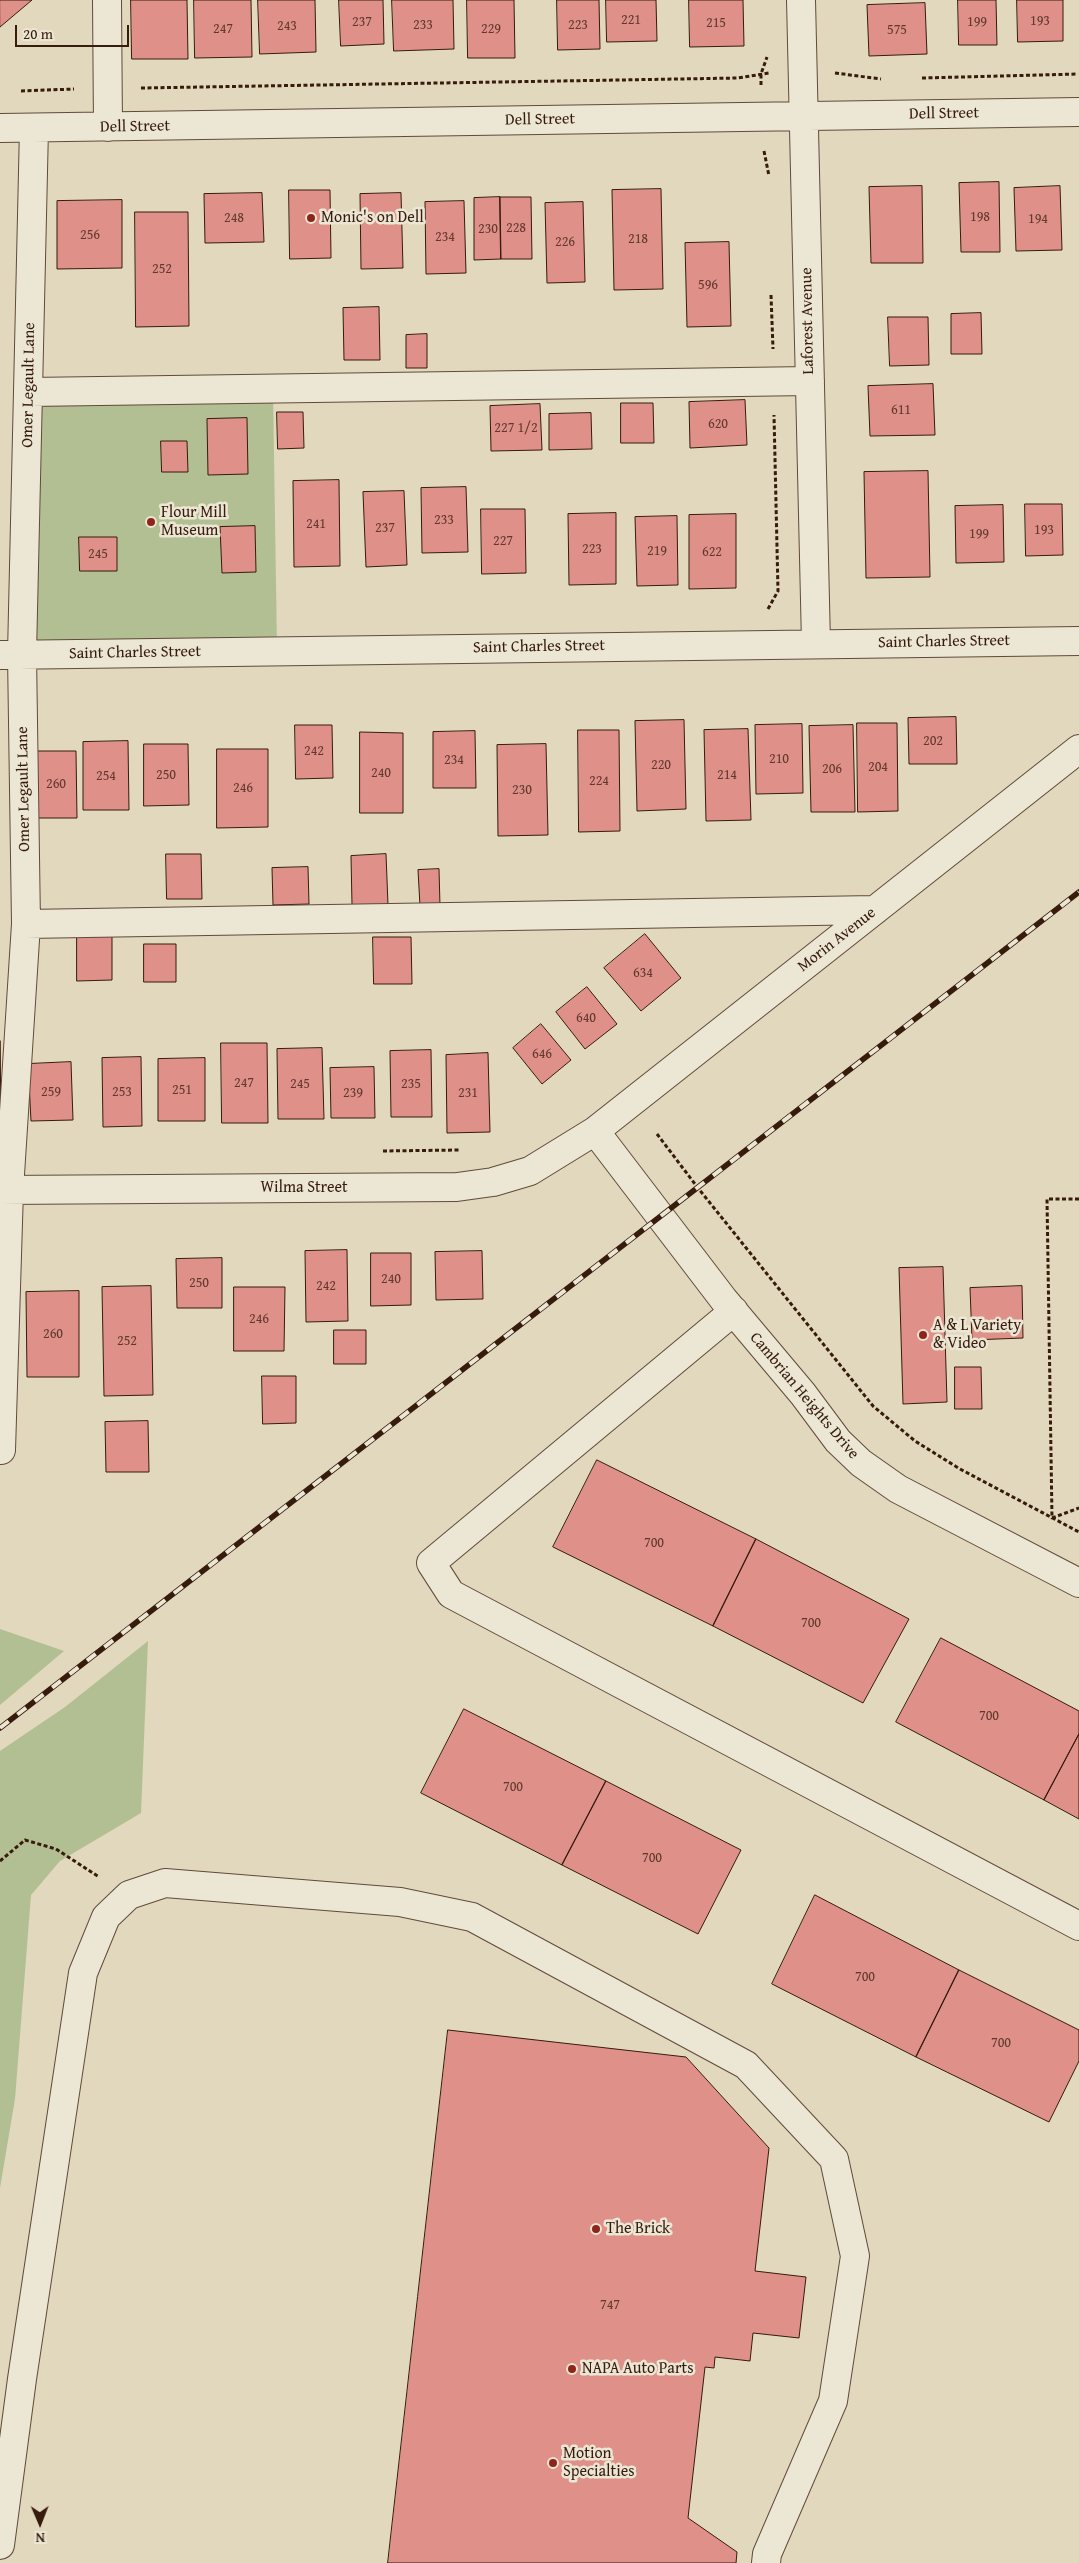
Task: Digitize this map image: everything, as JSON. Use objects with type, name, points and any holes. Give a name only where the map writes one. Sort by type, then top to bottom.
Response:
[{"type":"street","points":[[106,0],[108,127]]},
{"type":"street","name":"Laforest Avenue","points":[[801,0],[816,643]]},
{"type":"street","name":"Dell Street","points":[[0,128],[1079,112]]},
{"type":"street","name":"Omer Legault Lane","points":[[1,1450],[4,1190],[26,924],[11,655],[29,392],[34,128]]},
{"type":"street","points":[[29,392],[810,381]]},
{"type":"street","name":"Saint Charles Street","points":[[11,655],[1079,640]]},
{"type":"street","name":"Morin Avenue","points":[[595,1131],[1079,749]]},
{"type":"street","points":[[26,924],[875,910]]},
{"type":"street","name":"Wilma Street","points":[[4,1190],[457,1187],[493,1182],[530,1171],[595,1131]]},
{"type":"street","name":"Cambrian Heights Drive","points":[[595,1131],[659,1218],[803,1394],[838,1441],[861,1463],[898,1489],[1079,1583]]},
{"type":"street","points":[[734,1311],[431,1563],[451,1594],[1079,1926]]},
{"type":"street","points":[[0,2545],[3,2478],[83,1973],[106,1917],[129,1896],[165,1884],[400,1902],[472,1917],[746,2065],[834,2159],[855,2256],[833,2401],[767,2554],[766,2563]]},
{"type":"path","points":[[769,183],[761,116],[761,74],[770,50]]},
{"type":"path","points":[[20,91],[738,78],[761,74],[803,73],[839,73],[890,79]]},
{"type":"path","points":[[920,78],[1078,74]]},
{"type":"path","points":[[768,609],[778,591],[771,292]]},
{"type":"path","points":[[657,1134],[873,1406],[915,1441],[960,1469],[1079,1532]]},
{"type":"path","points":[[1052,1518],[1047,1199],[1079,1199]]},
{"type":"path","points":[[1052,1518],[1079,1508]]},
{"type":"path","points":[[0,1861],[25,1840],[56,1849],[129,1896]]},
{"type":"green space","name":"Flour Mill Museum","points":[[273,391],[277,649],[25,652],[31,394]]},
{"type":"green space","points":[[0,1629],[64,1651],[0,1705]]},
{"type":"green space","points":[[148,1641],[141,1813],[60,1861],[31,1895],[15,2099],[0,2188],[0,1751],[65,1707]]},
{"type":"building","points":[[0,0],[32,0],[0,27]]},
{"type":"building","points":[[131,0],[187,0],[188,59],[132,59]]},
{"type":"building","points":[[194,0],[251,0],[252,57],[195,58]]},
{"type":"building","points":[[258,0],[315,0],[316,52],[260,54]]},
{"type":"building","points":[[339,0],[383,0],[384,44],[341,46]]},
{"type":"building","points":[[392,0],[453,0],[454,49],[394,51]]},
{"type":"building","points":[[467,0],[514,0],[515,58],[468,58]]},
{"type":"building","points":[[557,0],[599,0],[600,49],[558,50]]},
{"type":"building","points":[[606,0],[656,0],[657,41],[607,42]]},
{"type":"building","points":[[689,0],[743,0],[744,46],[690,47]]},
{"type":"building","points":[[958,0],[996,0],[997,45],[959,45]]},
{"type":"building","points":[[1017,0],[1063,0],[1063,41],[1018,42]]},
{"type":"building","points":[[925,3],[927,54],[869,56],[867,5]]},
{"type":"building","points":[[999,182],[1000,252],[961,252],[959,183]]},
{"type":"building","points":[[922,186],[923,263],[871,263],[869,187]]},
{"type":"building","points":[[1060,186],[1062,250],[1016,251],[1014,188]]},
{"type":"building","points":[[661,189],[663,289],[614,290],[612,190]]},
{"type":"building","points":[[289,190],[330,190],[331,258],[290,259]]},
{"type":"building","points":[[262,193],[264,242],[205,243],[204,194]]},
{"type":"building","points":[[401,193],[403,268],[361,269],[360,194]]},
{"type":"building","points":[[500,197],[531,197],[532,259],[501,259]]},
{"type":"building","points":[[500,197],[501,259],[474,260],[474,198]]},
{"type":"building","points":[[122,200],[122,268],[57,269],[57,201]]},
{"type":"building","points":[[464,201],[466,273],[426,274],[425,202]]},
{"type":"building","points":[[583,202],[585,282],[547,283],[545,203]]},
{"type":"building","points":[[135,212],[188,212],[189,326],[136,327]]},
{"type":"building","points":[[729,242],[731,326],[687,327],[685,243]]},
{"type":"building","points":[[379,307],[380,360],[344,360],[343,308]]},
{"type":"building","points":[[981,313],[982,354],[951,354],[951,314]]},
{"type":"building","points":[[888,317],[928,317],[929,365],[890,366]]},
{"type":"building","points":[[427,334],[427,368],[406,368],[406,335]]},
{"type":"building","points":[[933,384],[935,435],[870,436],[868,386]]},
{"type":"building","points":[[745,400],[747,445],[690,448],[689,402]]},
{"type":"building","points":[[621,403],[653,403],[654,443],[621,443]]},
{"type":"building","points":[[540,404],[542,450],[491,451],[490,406]]},
{"type":"building","points":[[277,412],[303,412],[304,448],[278,449]]},
{"type":"building","points":[[591,413],[592,449],[549,450],[549,414]]},
{"type":"building","points":[[247,418],[248,474],[208,475],[207,419]]},
{"type":"building","points":[[161,441],[187,441],[188,472],[162,472]]},
{"type":"building","points":[[928,471],[930,577],[866,578],[864,472]]},
{"type":"building","points":[[339,480],[340,566],[294,567],[293,481]]},
{"type":"building","points":[[466,487],[468,552],[422,553],[421,488]]},
{"type":"building","points":[[404,491],[407,565],[366,567],[363,492]]},
{"type":"building","points":[[1025,504],[1062,504],[1063,555],[1026,556]]},
{"type":"building","points":[[1003,505],[1004,562],[956,563],[955,506]]},
{"type":"building","points":[[481,509],[525,509],[526,573],[482,574]]},
{"type":"building","points":[[616,513],[616,584],[569,585],[568,514]]},
{"type":"building","points":[[736,514],[736,588],[689,589],[689,515]]},
{"type":"building","points":[[677,516],[678,585],[637,586],[635,517]]},
{"type":"building","points":[[255,526],[256,572],[222,573],[220,527]]},
{"type":"building","points":[[79,537],[117,537],[117,571],[80,571]]},
{"type":"building","points":[[956,717],[957,764],[909,764],[908,718]]},
{"type":"building","points":[[684,720],[686,809],[637,811],[635,721]]},
{"type":"building","points":[[857,723],[897,723],[898,811],[858,812]]},
{"type":"building","points":[[802,724],[803,793],[756,794],[755,725]]},
{"type":"building","points":[[295,725],[332,725],[333,778],[296,779]]},
{"type":"building","points":[[853,725],[855,812],[811,812],[809,726]]},
{"type":"building","points":[[748,729],[751,820],[706,821],[704,730]]},
{"type":"building","points":[[578,730],[619,730],[620,831],[579,832]]},
{"type":"building","points":[[475,731],[476,788],[433,788],[433,732]]},
{"type":"building","points":[[360,732],[403,733],[403,813],[360,813]]},
{"type":"building","points":[[128,741],[129,810],[83,810],[83,742]]},
{"type":"building","points":[[144,744],[188,744],[189,805],[144,806]]},
{"type":"building","points":[[546,744],[548,835],[498,836],[497,745]]},
{"type":"building","points":[[217,749],[268,749],[268,827],[217,828]]},
{"type":"building","points":[[35,751],[76,751],[77,818],[36,818]]},
{"type":"building","points":[[166,854],[201,854],[202,899],[167,899]]},
{"type":"building","points":[[386,854],[388,905],[352,905],[351,856]]},
{"type":"building","points":[[308,867],[309,904],[273,905],[272,868]]},
{"type":"building","points":[[439,869],[440,906],[420,906],[418,870]]},
{"type":"building","points":[[77,932],[112,932],[112,980],[77,981]]},
{"type":"building","points":[[645,934],[681,978],[641,1011],[604,968]]},
{"type":"building","points":[[373,937],[411,937],[412,984],[374,984]]},
{"type":"building","points":[[144,944],[176,944],[176,982],[144,982]]},
{"type":"building","points":[[587,987],[617,1024],[585,1049],[556,1012]]},
{"type":"building","points":[[541,1024],[571,1060],[542,1084],[513,1048]]},
{"type":"building","points":[[0,1041],[1,1122],[0,1122]]},
{"type":"building","points":[[221,1043],[267,1043],[268,1123],[222,1123]]},
{"type":"building","points":[[322,1048],[324,1119],[278,1119],[277,1049]]},
{"type":"building","points":[[431,1050],[432,1117],[391,1117],[390,1051]]},
{"type":"building","points":[[488,1053],[490,1132],[447,1133],[446,1055]]},
{"type":"building","points":[[141,1057],[142,1126],[103,1127],[102,1058]]},
{"type":"building","points":[[205,1058],[205,1121],[158,1121],[158,1059]]},
{"type":"building","points":[[71,1062],[73,1120],[31,1121],[28,1064]]},
{"type":"building","points":[[374,1067],[375,1118],[331,1118],[330,1068]]},
{"type":"building","points":[[347,1250],[348,1321],[306,1322],[305,1251]]},
{"type":"building","points":[[482,1251],[483,1299],[436,1300],[435,1252]]},
{"type":"building","points":[[371,1253],[411,1253],[411,1305],[371,1306]]},
{"type":"building","points":[[222,1258],[222,1308],[177,1308],[176,1259]]},
{"type":"building","name":"A & L Variety & Video","points":[[943,1267],[947,1402],[903,1404],[899,1268]]},
{"type":"building","points":[[151,1286],[153,1395],[104,1396],[102,1287]]},
{"type":"building","points":[[1022,1286],[1023,1338],[972,1340],[970,1288]]},
{"type":"building","points":[[234,1287],[285,1287],[284,1351],[234,1351]]},
{"type":"building","points":[[79,1291],[79,1377],[27,1377],[26,1292]]},
{"type":"building","points":[[334,1330],[366,1330],[366,1364],[334,1364]]},
{"type":"building","points":[[955,1367],[981,1367],[982,1409],[955,1409]]},
{"type":"building","points":[[262,1376],[296,1376],[296,1423],[263,1424]]},
{"type":"building","points":[[148,1421],[149,1472],[106,1472],[105,1422]]},
{"type":"building","points":[[597,1460],[756,1539],[713,1626],[553,1547]]},
{"type":"building","points":[[756,1539],[909,1619],[863,1703],[713,1626]]},
{"type":"building","points":[[941,1638],[1079,1711],[1079,1734],[1044,1800],[896,1722]]},
{"type":"building","points":[[464,1709],[606,1781],[562,1865],[421,1793]]},
{"type":"building","points":[[1079,1734],[1079,1819],[1044,1800]]},
{"type":"building","points":[[606,1781],[741,1850],[698,1934],[562,1865]]},
{"type":"building","points":[[815,1895],[959,1970],[916,2057],[772,1984]]},
{"type":"building","points":[[959,1970],[1079,2030],[1079,2061],[1049,2122],[916,2057]]},
{"type":"building","points":[[448,2030],[686,2057],[769,2148],[755,2271],[806,2277],[799,2338],[753,2333],[750,2361],[715,2357],[714,2368],[705,2367],[688,2518],[737,2552],[736,2563],[388,2563]]},
{"type":"railway","points":[[0,1728],[1079,892]]},
{"type":"place","name":"Monic's on Dell","points":[[311,218]]},
{"type":"place","name":"Flour Mill Museum","points":[[151,522]]},
{"type":"place","name":"A & L Variety & Video","points":[[923,1335]]},
{"type":"place","name":"The Brick","points":[[596,2229]]},
{"type":"place","name":"NAPA Auto Parts","points":[[572,2369]]},
{"type":"place","name":"Motion Specialties","points":[[553,2463]]}]
